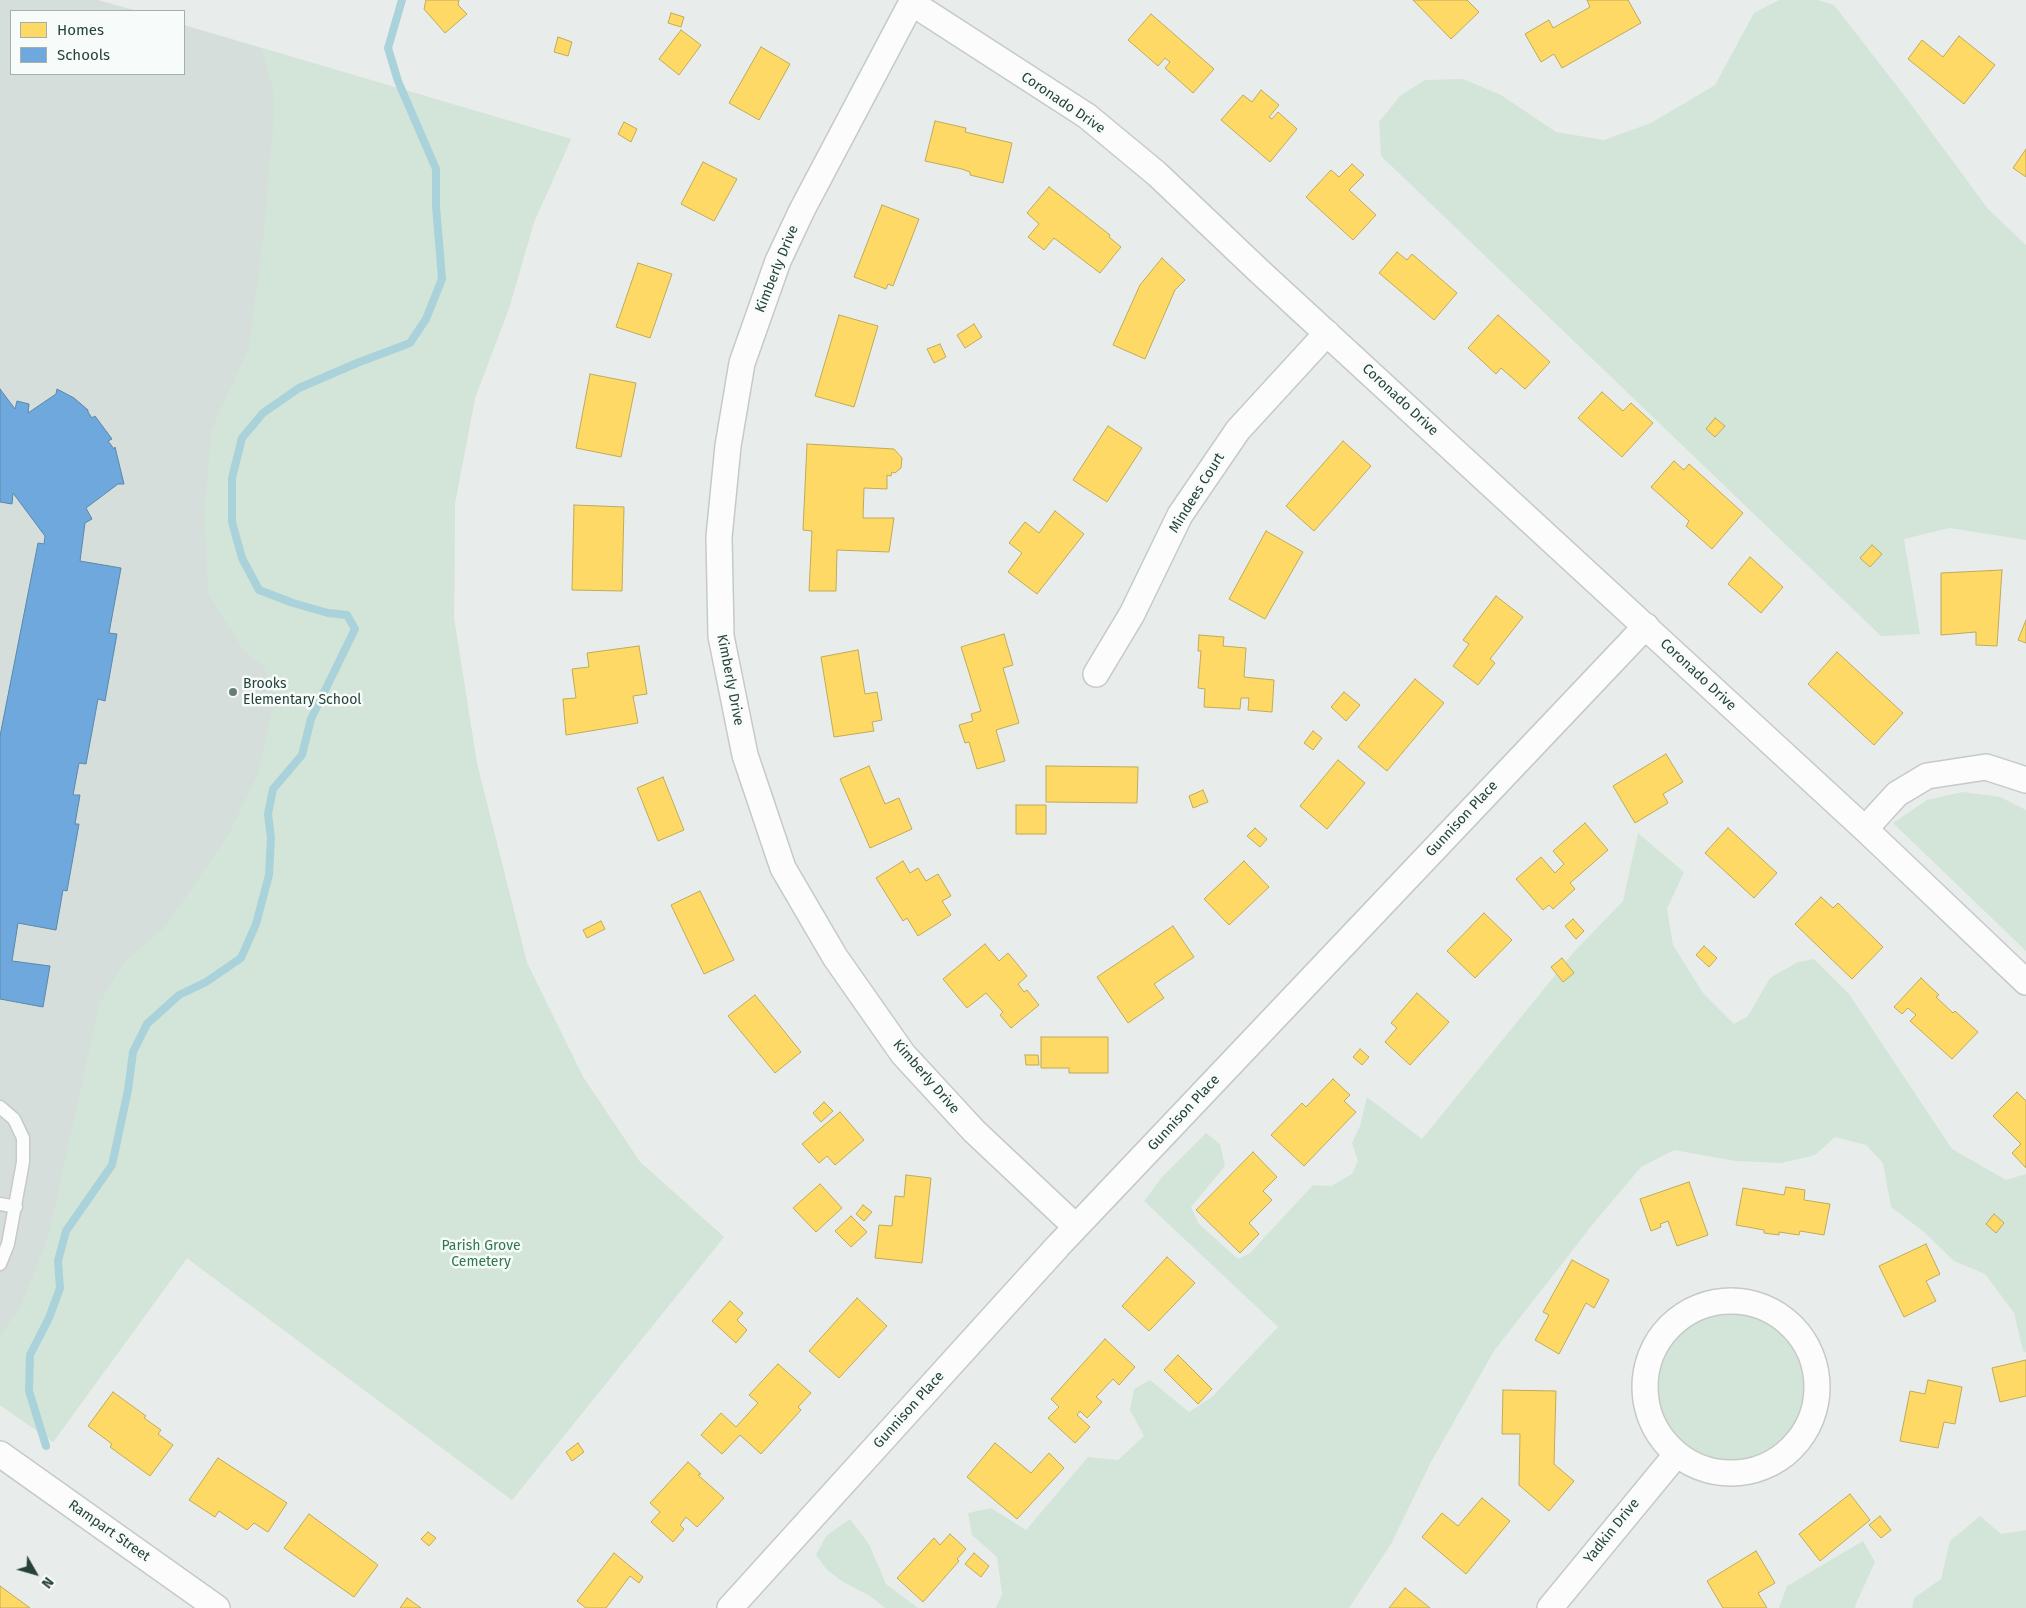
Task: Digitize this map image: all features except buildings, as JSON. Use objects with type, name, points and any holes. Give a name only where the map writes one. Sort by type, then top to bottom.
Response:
[{"type":"street","name":"Coronado Drive","points":[[913,1],[1087,116],[1157,174],[1865,829],[2026,982]]},
{"type":"street","name":"Kimberly Drive","points":[[913,1],[802,210],[778,261],[742,363],[728,446],[719,537],[721,636],[745,755],[780,862],[835,957],[903,1054],[974,1131],[1076,1227]]},
{"type":"street","name":"Mindees Court","points":[[1096,674],[1132,614],[1180,515],[1238,430],[1327,333]]},
{"type":"street","name":"Gunnison Place","points":[[730,1608],[1076,1227],[1646,626]]},
{"type":"street","points":[[1865,829],[1897,794],[1927,776],[1986,767],[2026,780]]},
{"type":"street","points":[[1718,1300],[1745,1300],[1771,1309],[1794,1326],[1812,1356],[1818,1386],[1814,1412],[1800,1439],[1780,1458],[1748,1472],[1716,1473],[1695,1466],[1676,1455],[1654,1428],[1644,1401],[1645,1371],[1658,1338],[1683,1313],[1718,1300]]},
{"type":"street","name":"Rampart Street","points":[[0,1454],[217,1608]]},
{"type":"street","name":"Yadkin Drive","points":[[1550,1608],[1676,1455]]},
{"type":"lane","points":[[0,1107],[14,1120],[23,1138],[23,1162],[16,1207],[8,1244],[0,1264]]},
{"type":"lane","points":[[0,1204],[16,1207]]},
{"type":"shaded area","name":"Brooks Elementary School","points":[[0,0],[98,0],[133,10],[10,10],[10,75],[185,75],[185,25],[571,139],[534,222],[509,308],[475,398],[455,503],[454,619],[477,764],[527,963],[583,1077],[640,1162],[724,1237],[512,1500],[187,1258],[53,1442],[0,1405]]},
{"type":"green space","points":[[1779,0],[1818,0],[1834,5],[1904,95],[1988,209],[2026,245],[2026,540],[1950,528],[1904,539],[1920,634],[1881,636],[1381,156],[1379,122],[1400,96],[1425,80],[1463,79],[1501,95],[1556,132],[1604,140],[1651,123],[1715,85],[1754,13]]},
{"type":"green space","name":"Brooks Elementary School","points":[[261,48],[571,139],[534,222],[509,308],[475,398],[455,503],[454,619],[477,764],[527,963],[583,1077],[640,1162],[724,1237],[512,1500],[187,1258],[53,1442],[0,1405],[0,1336],[21,1305],[48,1238],[100,1002],[126,960],[166,926],[229,834],[259,771],[275,698],[264,667],[243,650],[208,593],[205,512],[211,431],[249,347],[263,241],[274,115],[273,87]]},
{"type":"green space","points":[[1963,792],[2000,797],[2026,810],[2026,951],[1893,823],[1927,800]]},
{"type":"green space","points":[[1638,833],[1684,872],[1667,909],[1673,945],[1703,993],[1734,1024],[1748,1016],[1770,978],[1798,962],[1814,959],[1849,994],[1952,1149],[2006,1180],[2026,1174],[2026,1352],[2023,1351],[2014,1313],[1985,1274],[1954,1261],[1924,1232],[1891,1207],[1883,1163],[1866,1145],[1835,1137],[1815,1155],[1782,1163],[1735,1161],[1674,1150],[1641,1167],[1593,1224],[1494,1351],[1431,1462],[1391,1544],[1349,1608],[996,1608],[1002,1594],[997,1557],[972,1535],[968,1513],[991,1508],[1026,1530],[1088,1457],[1118,1460],[1144,1436],[1130,1410],[1134,1389],[1150,1380],[1189,1412],[1212,1397],[1278,1327],[1144,1201],[1163,1176],[1206,1133],[1220,1144],[1225,1166],[1191,1207],[1199,1224],[1238,1259],[1250,1253],[1313,1185],[1331,1186],[1352,1174],[1358,1161],[1352,1143],[1360,1126],[1367,1097],[1422,1139],[1573,953],[1623,901]]},
{"type":"green space","points":[[1731,1312],[1759,1317],[1784,1333],[1800,1358],[1805,1386],[1800,1414],[1784,1439],[1759,1455],[1731,1460],[1703,1455],[1678,1439],[1662,1414],[1657,1386],[1662,1358],[1678,1333],[1703,1317]]},
{"type":"green space","points":[[1980,1516],[2001,1534],[2026,1530],[2026,1608],[1912,1608],[1914,1598],[1941,1579],[1950,1541]]},
{"type":"green space","points":[[850,1519],[869,1544],[886,1584],[918,1608],[885,1608],[870,1596],[843,1582],[827,1570],[816,1555],[826,1536]]},
{"type":"green space","points":[[1863,1541],[1875,1562],[1855,1606],[1856,1608],[1779,1608],[1787,1586]]},
{"type":"waterway","points":[[46,1446],[29,1391],[30,1355],[49,1318],[60,1288],[58,1261],[66,1231],[112,1165],[128,1090],[133,1052],[147,1024],[179,995],[206,982],[241,958],[256,924],[269,875],[271,838],[268,814],[273,789],[302,755],[311,719],[355,629],[347,615],[328,613],[293,603],[259,590],[242,558],[232,522],[232,478],[242,438],[263,413],[299,388],[410,343],[426,319],[442,279],[436,206],[436,169],[398,81],[388,48],[402,0]]},
{"type":"place","name":"Brooks Elementary School","points":[[233,692]]},
{"type":"park label","name":"Parish Grove Cemetery","points":[[481,1254]]}]
